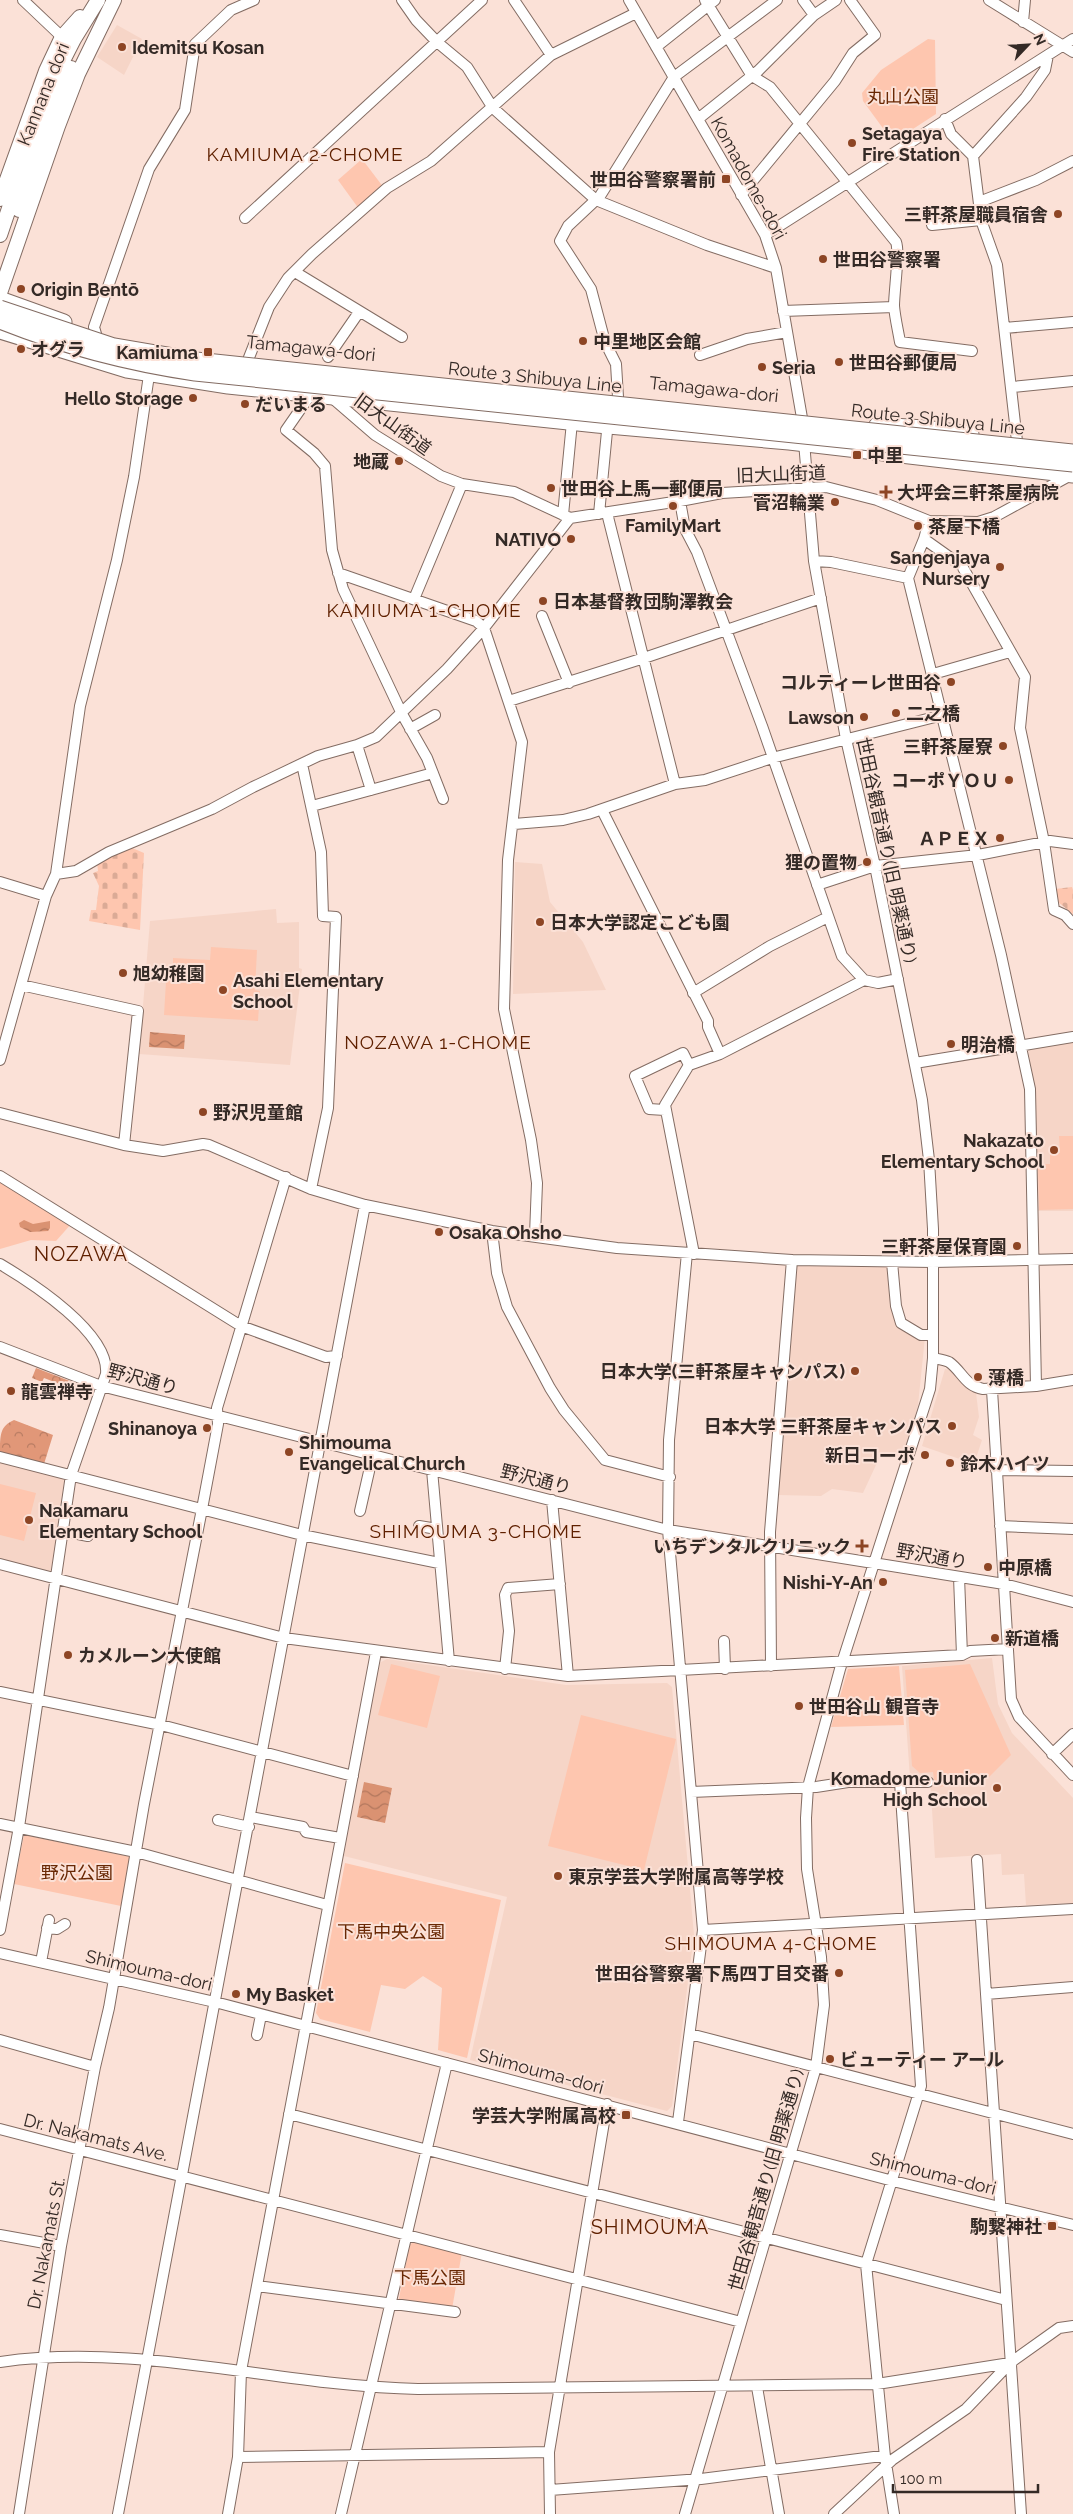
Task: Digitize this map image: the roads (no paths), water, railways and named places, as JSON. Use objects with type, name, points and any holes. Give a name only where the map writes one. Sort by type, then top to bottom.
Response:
[{"type":"highway","name":"Tamagawa-dori","points":[[0,298],[96,334],[157,349],[802,418],[924,428],[1017,441],[1073,446]]},
{"type":"highway","name":"Route 3 Shibuya Line","points":[[0,308],[114,346],[196,360],[1073,452]]},
{"type":"highway","name":"Route 3 Shibuya Line","points":[[0,321],[56,342],[110,358],[195,373],[1072,471]]},
{"type":"highway","points":[[0,331],[82,357],[149,375],[606,426],[1072,471]]},
{"type":"main road","points":[[0,199],[46,71],[62,37],[97,0]]},
{"type":"main road","name":"Kannana dori","points":[[0,235],[52,84],[74,39],[97,0]]},
{"type":"main road","points":[[0,293],[61,117],[78,74],[114,0]]},
{"type":"main road","name":"Kannana dori","points":[[0,265],[57,100],[80,49],[114,0]]},
{"type":"street","points":[[23,0],[62,37]]},
{"type":"street","points":[[96,334],[94,326],[147,173],[186,110],[195,44],[226,14],[254,0]]},
{"type":"street","points":[[402,0],[408,10],[437,42],[466,67],[493,108],[596,200],[707,245],[776,268]]},
{"type":"street","points":[[245,218],[482,0]]},
{"type":"street","points":[[514,0],[551,55]]},
{"type":"street","name":"Komadome-dori","points":[[629,0],[765,235],[776,268],[802,418],[804,444]]},
{"type":"street","points":[[676,784],[644,658],[603,514],[606,426],[618,397],[616,364],[605,342],[591,289],[560,241],[568,226],[596,200],[674,77],[777,0]]},
{"type":"street","points":[[803,0],[814,15]]},
{"type":"street","points":[[698,119],[752,76],[814,15],[836,0]]},
{"type":"street","points":[[741,195],[835,81],[853,53],[875,35],[850,0]]},
{"type":"street","points":[[990,0],[1073,52]]},
{"type":"street","points":[[1023,22],[1025,0]]},
{"type":"street","points":[[656,47],[709,2],[727,38],[752,76],[770,87],[899,249],[895,273],[894,307],[900,342],[972,351]]},
{"type":"street","points":[[248,360],[269,307],[295,272],[387,188],[426,165],[551,55],[636,13]]},
{"type":"street","points":[[765,235],[1073,39]]},
{"type":"street","points":[[972,156],[1026,97],[1045,70],[1048,55]]},
{"type":"street","points":[[945,119],[951,134],[972,156],[981,220],[997,265],[1017,441]]},
{"type":"street","points":[[979,202],[1036,180],[1073,161]]},
{"type":"street","points":[[932,225],[981,220]]},
{"type":"street","points":[[295,272],[402,337]]},
{"type":"street","points":[[783,312],[894,307]]},
{"type":"street","points":[[328,357],[357,315],[361,313]]},
{"type":"street","points":[[1005,328],[1073,322]]},
{"type":"street","points":[[700,355],[747,339],[787,332]]},
{"type":"street","points":[[0,1060],[46,896],[56,874],[80,706],[117,560],[134,477],[149,375]]},
{"type":"street","points":[[1012,388],[1073,381]]},
{"type":"street","points":[[311,394],[286,430],[314,453],[325,466],[332,550],[338,573],[353,612],[402,714],[433,773],[443,799]]},
{"type":"street","name":"旧大山街道","points":[[330,396],[375,435],[441,476],[462,484],[514,492],[566,516],[603,514],[680,502],[722,493],[826,487],[848,492],[929,521],[962,523],[994,517],[1072,471]]},
{"type":"street","points":[[56,874],[76,871],[109,852],[201,814],[318,756],[357,745],[376,736],[402,714],[447,669],[484,628],[566,516],[572,422]]},
{"type":"street","name":"世田谷観音通り(旧 明薬通り)","points":[[684,2514],[816,2067],[824,2005],[822,1963],[806,1850],[808,1787],[843,1662],[924,1411],[933,1358],[933,1262],[929,1160],[915,1063],[875,866],[846,739],[814,561],[804,444]]},
{"type":"street","points":[[414,599],[462,484]]},
{"type":"street","points":[[680,502],[685,529],[697,552],[726,629],[842,956],[864,980],[878,984],[898,979]]},
{"type":"street","points":[[929,521],[924,539],[908,578],[978,855],[1022,1046],[1030,1089],[1036,1386]]},
{"type":"street","points":[[924,539],[962,566],[1025,677],[1020,728],[1047,841],[1054,910],[1065,915],[1073,924]]},
{"type":"street","points":[[814,561],[831,562],[908,578]]},
{"type":"street","points":[[338,573],[476,621],[484,628],[522,742],[514,824],[508,860],[504,1010],[534,1158],[537,1182],[535,1235]]},
{"type":"street","points":[[509,701],[569,683],[821,598]]},
{"type":"street","points":[[542,616],[569,683]]},
{"type":"street","points":[[933,674],[1010,652]]},
{"type":"street","points":[[410,729],[435,715]]},
{"type":"street","points":[[514,824],[563,820],[602,810],[676,784],[713,778],[772,758],[943,715]]},
{"type":"street","points":[[357,745],[371,790]]},
{"type":"street","points":[[302,764],[322,852],[322,916],[336,917],[328,1108],[311,1188]]},
{"type":"street","points":[[312,806],[433,773]]},
{"type":"street","points":[[602,810],[708,1021],[708,1027],[720,1054]]},
{"type":"street","points":[[817,885],[875,866],[978,855],[1047,841],[1073,844]]},
{"type":"street","points":[[0,882],[46,896]]},
{"type":"street","points":[[693,993],[770,946],[828,917]]},
{"type":"street","points":[[678,2122],[702,1930],[668,1530],[671,1407],[691,1254],[678,1164],[665,1105],[689,1065],[720,1054],[864,980]]},
{"type":"street","points":[[20,985],[138,1011],[124,1145]]},
{"type":"street","points":[[915,1063],[1073,1037]]},
{"type":"street","points":[[665,1110],[649,1109],[635,1076],[683,1053],[689,1065]]},
{"type":"street","points":[[0,1113],[124,1145],[163,1151],[203,1144],[219,1148],[311,1188],[365,1205],[492,1231],[535,1235],[617,1248],[792,1260],[892,1262],[1073,1260]]},
{"type":"street","points":[[0,1176],[241,1326],[326,1357],[337,1356]]},
{"type":"street","name":"Dr. Nakamats St.","points":[[19,2514],[42,2356],[61,2246],[218,1424],[217,1408],[286,1177]]},
{"type":"street","points":[[118,2514],[365,1205]]},
{"type":"street","points":[[492,1231],[497,1273],[507,1307],[564,1410],[605,1460],[670,1477]]},
{"type":"street","points":[[771,1666],[769,1546],[792,1260]]},
{"type":"street","points":[[892,1262],[896,1306],[901,1323],[921,1335],[933,1335]]},
{"type":"street","points":[[0,1264],[65,1308],[88,1332],[107,1362],[106,1374],[70,1475],[19,1827],[0,1930]]},
{"type":"street","name":"野沢通り","points":[[0,1347],[101,1386],[668,1530],[1004,1584],[1073,1602]]},
{"type":"street","points":[[933,1358],[948,1362],[962,1379],[974,1387],[992,1390],[1073,1380]]},
{"type":"street","points":[[992,1390],[1011,1699],[1014,1709],[1073,1776]]},
{"type":"street","points":[[360,1511],[373,1454]]},
{"type":"street","points":[[0,1457],[302,1534],[439,1563]]},
{"type":"street","points":[[432,1470],[449,1661]]},
{"type":"street","points":[[996,1470],[1073,1471]]},
{"type":"street","points":[[552,1500],[568,1676]]},
{"type":"street","points":[[419,1526],[437,1528]]},
{"type":"street","points":[[1000,1526],[1073,1529]]},
{"type":"street","points":[[63,1531],[88,1536]]},
{"type":"street","points":[[0,1564],[182,1613],[284,1638],[376,1652],[568,1676],[962,1655],[970,1651],[1008,1648]]},
{"type":"street","points":[[958,1577],[962,1655]]},
{"type":"street","points":[[505,1669],[509,1631],[505,1595],[508,1588],[560,1584]]},
{"type":"street","points":[[724,1641],[725,1669]]},
{"type":"street","points":[[228,2514],[238,2457],[241,2371],[376,1652]]},
{"type":"street","points":[[0,1692],[161,1725],[353,1776]]},
{"type":"street","points":[[1052,1754],[1073,1734]]},
{"type":"street","points":[[691,1792],[808,1787],[848,1782],[928,1782]]},
{"type":"street","points":[[894,2514],[877,2384],[866,2264],[920,2094],[900,1782]]},
{"type":"street","points":[[218,1820],[303,1827],[306,1832],[340,1838]]},
{"type":"street","points":[[0,1824],[136,1852],[239,1878],[328,1905]]},
{"type":"street","points":[[977,1860],[1010,2363],[1022,2514]]},
{"type":"street","points":[[702,1930],[815,1922],[1073,1909]]},
{"type":"street","points":[[41,1962],[48,1924],[57,1929],[65,1924]]},
{"type":"street","name":"Shimouma-dori","points":[[0,1953],[215,2002],[678,2122],[893,2181],[1073,2225]]},
{"type":"street","points":[[986,1995],[1073,1987]]},
{"type":"street","points":[[257,2036],[260,2015]]},
{"type":"street","points":[[690,2034],[1073,2134]]},
{"type":"street","points":[[0,2040],[95,2066]]},
{"type":"street","points":[[341,2514],[447,2063]]},
{"type":"street","points":[[550,2514],[549,2452],[606,2104]]},
{"type":"street","points":[[289,2114],[1006,2300]]},
{"type":"street","name":"Dr. Nakamats Ave.","points":[[0,2129],[741,2322]]},
{"type":"street","points":[[0,2234],[61,2246]]},
{"type":"street","points":[[257,2286],[455,2312]]},
{"type":"street","points":[[834,2514],[886,2461],[966,2409],[1010,2363],[1059,2328],[1073,2326]]},
{"type":"street","points":[[0,2362],[42,2356],[148,2358],[370,2388],[560,2389],[877,2384],[1010,2363]]},
{"type":"street","points":[[757,2387],[780,2514]]},
{"type":"street","points":[[238,2457],[549,2452]]},
{"type":"street","points":[[550,2490],[694,2479],[874,2457],[886,2461]]},
{"type":"water","points":[[150,1032],[185,1035],[184,1049],[149,1047]]},
{"type":"water","points":[[24,1220],[33,1224],[50,1221],[50,1228],[48,1231],[30,1232],[20,1227],[19,1223]]},
{"type":"water","points":[[364,1782],[392,1788],[385,1823],[357,1817]]},
{"type":"place","name":"Idemitsu Kosan","points":[[122,47]]},
{"type":"place","name":"Setagaya Fire Station","points":[[852,143]]},
{"type":"place","name":"世田谷警察署前","points":[[726,179]]},
{"type":"place","name":"三軒茶屋職員宿舎","points":[[1058,214]]},
{"type":"place","name":"世田谷警察署","points":[[823,259]]},
{"type":"place","name":"Origin Bentō","points":[[21,289]]},
{"type":"place","name":"中里地区会館","points":[[583,341]]},
{"type":"place","name":"オグラ","points":[[21,349]]},
{"type":"place","name":"Kamiuma","points":[[208,352]]},
{"type":"place","name":"世田谷郵便局","points":[[839,362]]},
{"type":"place","name":"Seria","points":[[762,367]]},
{"type":"place","name":"Hello Storage","points":[[193,398]]},
{"type":"place","name":"だいまる","points":[[245,404]]},
{"type":"place","name":"中里","points":[[857,455]]},
{"type":"place","name":"地蔵","points":[[399,461]]},
{"type":"place","name":"世田谷上馬一郵便局","points":[[551,488]]},
{"type":"place","name":"大坪会三軒茶屋病院","points":[[886,492]]},
{"type":"place","name":"菅沼輪業","points":[[835,502]]},
{"type":"place","name":"FamilyMart","points":[[673,506]]},
{"type":"place","name":"茶屋下橋","points":[[918,526]]},
{"type":"place","name":"NATIVO","points":[[571,539]]},
{"type":"place","name":"Sangenjaya Nursery","points":[[1000,567]]},
{"type":"place","name":"日本基督教団駒澤教会","points":[[543,601]]},
{"type":"place","name":"コルティーレ世田谷","points":[[951,682]]},
{"type":"place","name":"二之橋","points":[[896,713]]},
{"type":"place","name":"Lawson","points":[[864,717]]},
{"type":"place","name":"三軒茶屋寮","points":[[1003,746]]},
{"type":"place","name":"コーポＹＯＵ","points":[[1009,780]]},
{"type":"place","name":"ＡＰＥＸ","points":[[1000,838]]},
{"type":"place","name":"狸の置物","points":[[867,862]]},
{"type":"place","name":"日本大学認定こども園","points":[[540,922]]},
{"type":"place","name":"旭幼稚園","points":[[123,973]]},
{"type":"place","name":"Asahi Elementary School","points":[[223,990]]},
{"type":"place","name":"明治橋","points":[[951,1044]]},
{"type":"place","name":"野沢児童館","points":[[203,1112]]},
{"type":"place","name":"Nakazato Elementary School","points":[[1054,1150]]},
{"type":"place","name":"Osaka Ohsho","points":[[439,1232]]},
{"type":"place","name":"三軒茶屋保育園","points":[[1017,1246]]},
{"type":"place","name":"日本大学(三軒茶屋キャンパス)","points":[[855,1371]]},
{"type":"place","name":"薄橋","points":[[978,1377]]},
{"type":"place","name":"龍雲禅寺","points":[[11,1391]]},
{"type":"place","name":"日本大学 三軒茶屋キャンパス","points":[[952,1426]]},
{"type":"place","name":"Shinanoya","points":[[207,1428]]},
{"type":"place","name":"Shimouma Evangelical Church","points":[[289,1452]]},
{"type":"place","name":"新日コーポ","points":[[925,1455]]},
{"type":"place","name":"鈴木ハイツ","points":[[950,1463]]},
{"type":"place","name":"Nakamaru Elementary School","points":[[29,1520]]},
{"type":"place","name":"いちデンタルクリニック","points":[[862,1546]]},
{"type":"place","name":"中原橋","points":[[988,1567]]},
{"type":"place","name":"Nishi-Y-An","points":[[883,1582]]},
{"type":"place","name":"新道橋","points":[[995,1638]]},
{"type":"place","name":"カメルーン大使館","points":[[68,1655]]},
{"type":"place","name":"世田谷山 観音寺","points":[[799,1706]]},
{"type":"place","name":"Komadome Junior High School","points":[[997,1788]]},
{"type":"place","name":"東京学芸大学附属高等学校","points":[[558,1876]]},
{"type":"place","name":"世田谷警察署下馬四丁目交番","points":[[839,1973]]},
{"type":"place","name":"My Basket","points":[[236,1994]]},
{"type":"place","name":"ビューティー アール","points":[[830,2059]]},
{"type":"place","name":"学芸大学附属高校","points":[[626,2115]]},
{"type":"place","name":"駒繋神社","points":[[1052,2226]]},
{"type":"district","name":"KAMIUMA 2-CHOME","points":[[305,154]]},
{"type":"district","name":"KAMIUMA 1-CHOME","points":[[424,610]]},
{"type":"district","name":"NOZAWA 1-CHOME","points":[[438,1042]]},
{"type":"district","name":"NOZAWA","points":[[81,1254]]},
{"type":"district","name":"SHIMOUMA 3-CHOME","points":[[476,1531]]},
{"type":"district","name":"SHIMOUMA 4-CHOME","points":[[771,1943]]},
{"type":"district","name":"SHIMOUMA","points":[[650,2227]]},
{"type":"park label","name":"丸山公園","points":[[903,96]]},
{"type":"park label","name":"野沢公園","points":[[77,1872]]},
{"type":"park label","name":"下馬中央公園","points":[[391,1931]]},
{"type":"park label","name":"下馬公園","points":[[430,2277]]}]
